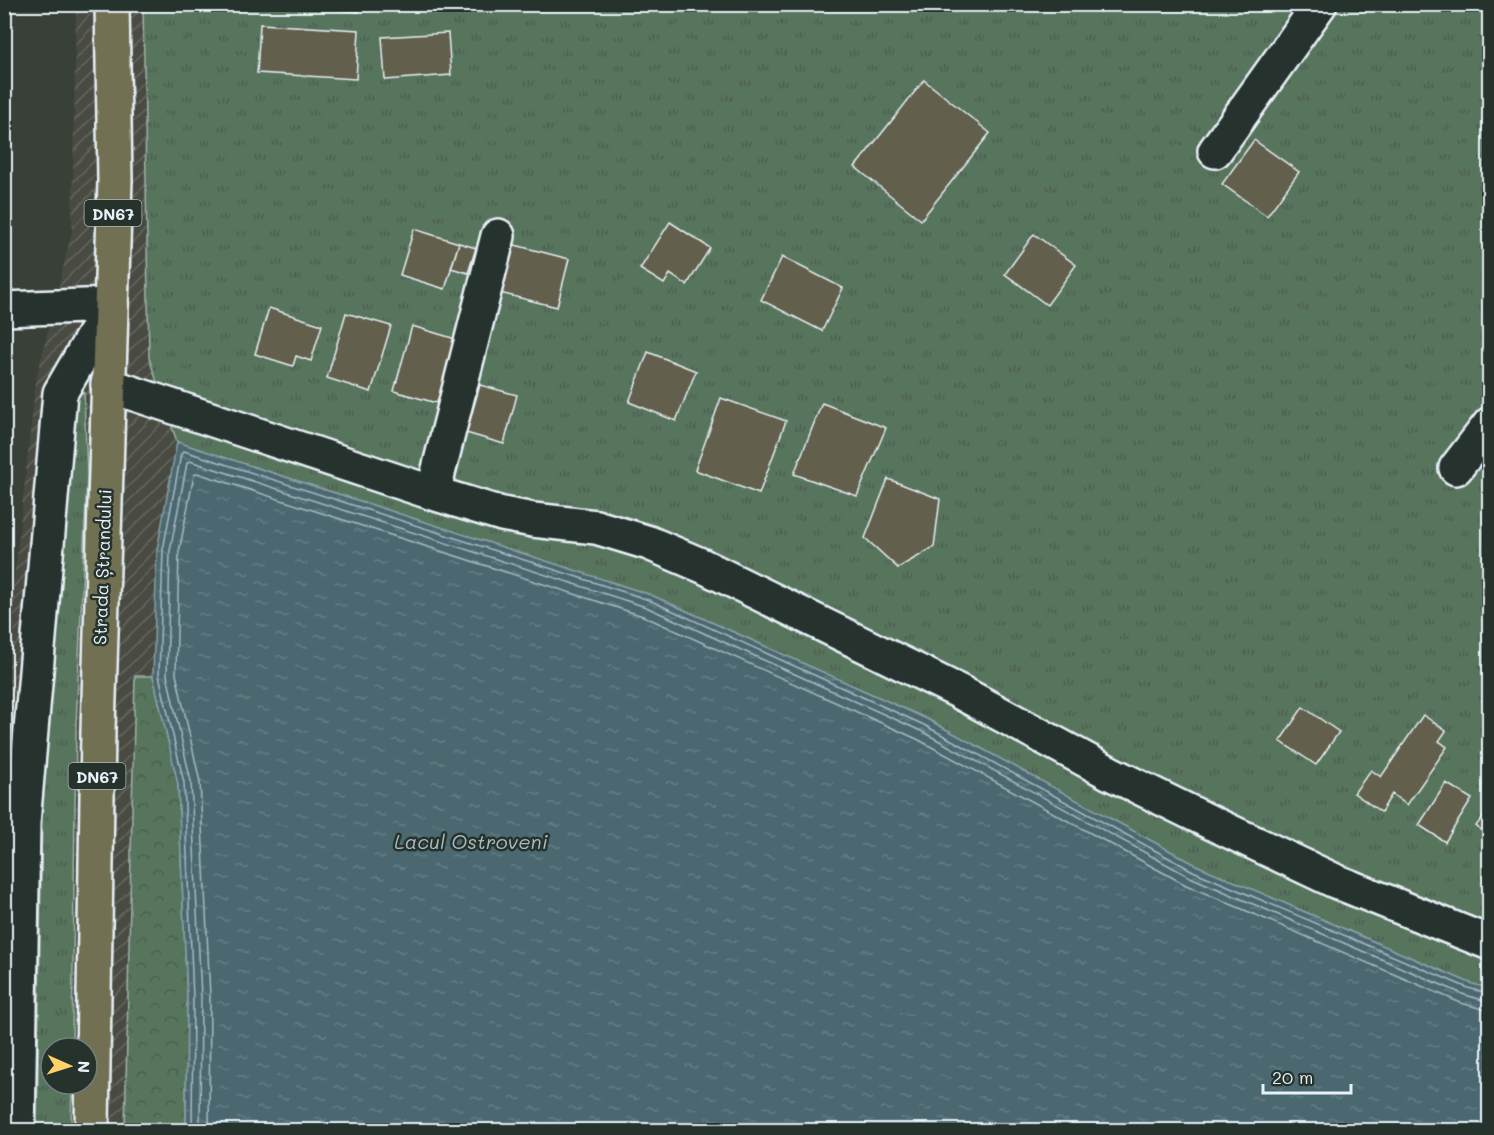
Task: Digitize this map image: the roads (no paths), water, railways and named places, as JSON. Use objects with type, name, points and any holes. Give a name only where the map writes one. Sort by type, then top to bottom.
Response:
[{"type":"main road","name":"Strada Ștrandului","points":[[92,1131],[98,730],[115,180],[112,4]]},
{"type":"street","points":[[1215,151],[1320,4]]},
{"type":"street","points":[[433,493],[498,236]]},
{"type":"street","points":[[4,309],[111,305]]},
{"type":"street","points":[[18,1131],[14,824],[60,393],[111,305]]},
{"type":"street","points":[[108,385],[502,514],[596,527],[649,543],[703,566],[958,691],[1110,773],[1212,823],[1335,881],[1490,943]]},
{"type":"street","points":[[1456,468],[1490,424]]},
{"type":"water","name":"Lacul Ostroveni","points":[[177,442],[651,595],[927,719],[1196,865],[1470,983],[1489,989],[1489,1130],[186,1130],[187,998],[178,784],[153,676],[157,550]]}]
